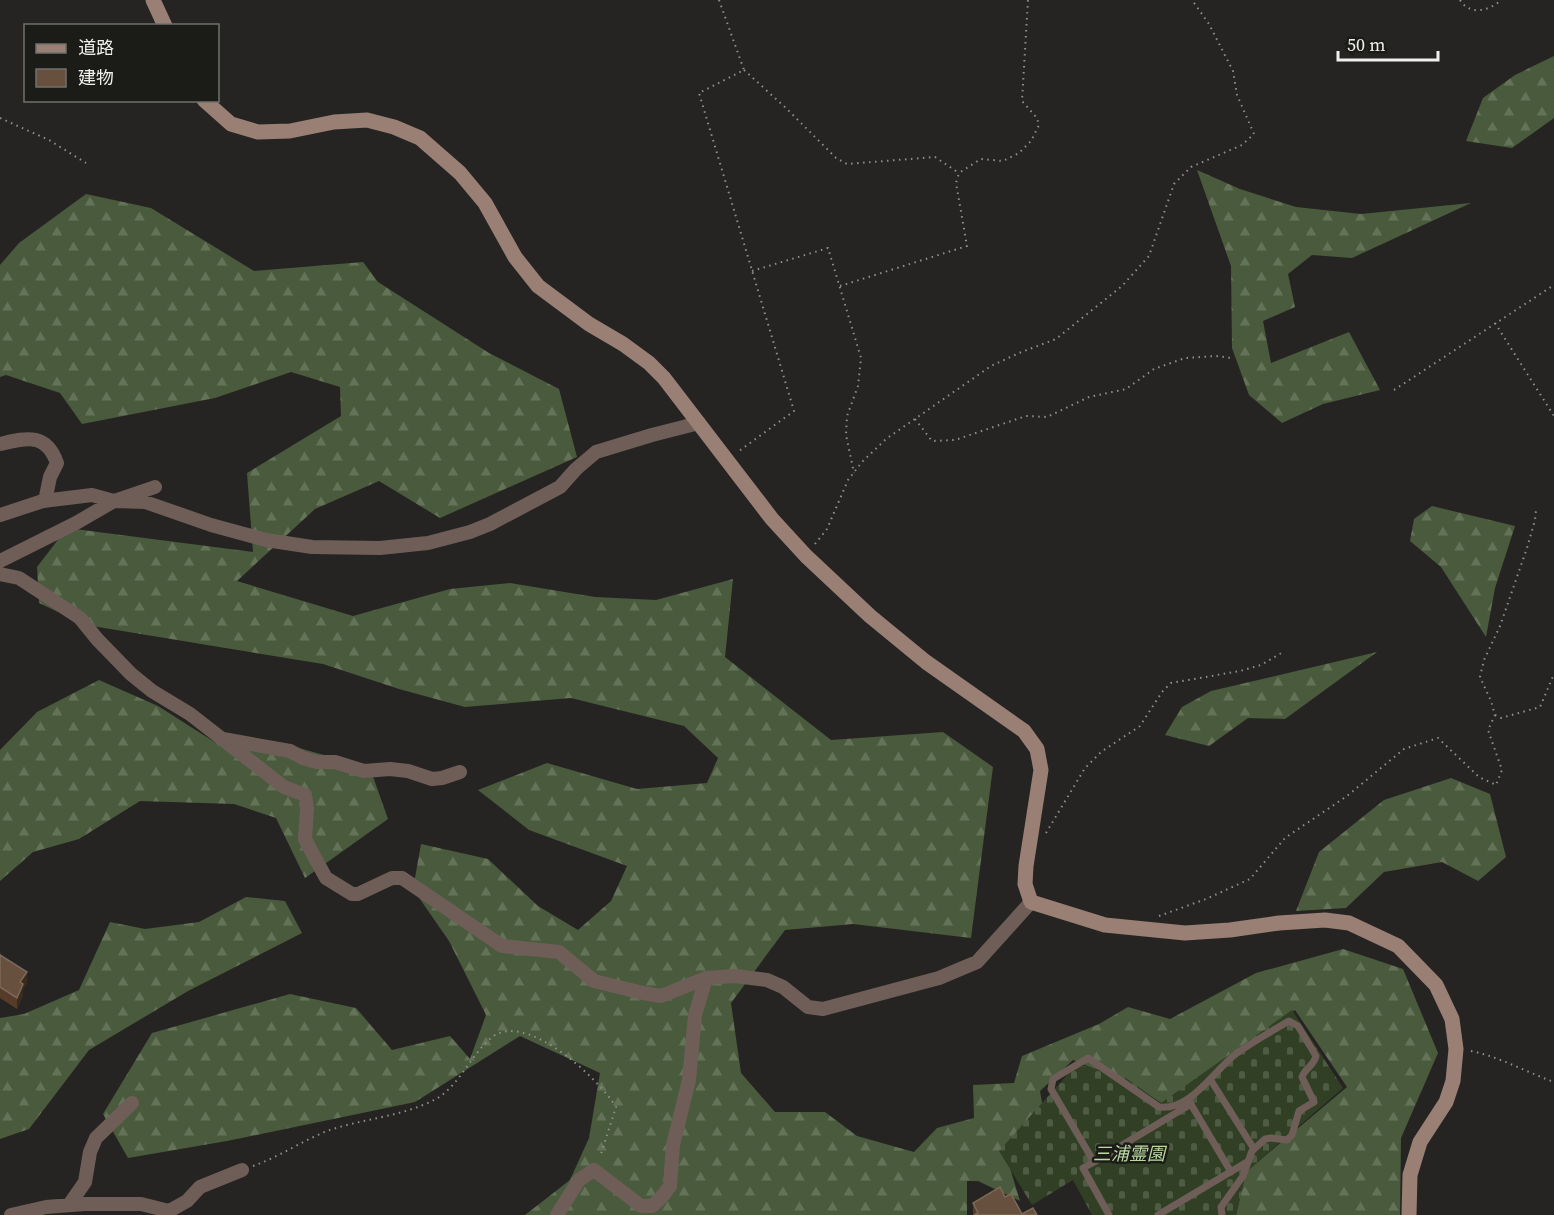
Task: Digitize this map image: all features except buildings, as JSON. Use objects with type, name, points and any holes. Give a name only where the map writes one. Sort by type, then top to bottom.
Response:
[{"type":"street","points":[[153,0],[164,24]]},
{"type":"street","points":[[206,102],[231,124],[258,132],[367,120],[394,127],[420,138],[460,173],[484,203],[515,257],[538,286],[590,324],[623,344],[649,363],[664,378],[772,519],[806,556],[870,616],[926,662],[1024,731],[1037,749],[1041,770],[1025,884],[1031,902]]},
{"type":"street","points":[[0,515],[45,501],[92,495],[114,501],[133,500],[152,503],[211,525],[266,540],[312,547],[380,548],[428,543],[490,524],[560,487],[596,452],[699,423]]},
{"type":"street","points":[[0,444],[31,439],[41,441],[48,446],[57,464],[50,477],[45,501]]},
{"type":"street","points":[[0,561],[114,501],[155,487]]},
{"type":"street","points":[[0,574],[20,578],[80,618],[131,674],[152,691],[190,714],[284,787],[305,795],[307,808],[305,839],[326,878],[352,894],[358,894],[392,878],[402,878],[502,946],[559,952],[594,981],[661,996],[706,978],[735,976],[767,980],[783,987],[808,1006],[823,1009],[939,978],[977,962],[1031,902]]},
{"type":"street","points":[[222,739],[290,751],[317,762],[335,762],[364,771],[390,769],[408,771],[432,778],[442,778],[459,771]]},
{"type":"street","points":[[1031,902],[1105,925],[1185,933],[1230,930],[1278,922],[1325,920],[1350,923],[1398,946],[1436,985],[1452,1019],[1456,1049],[1453,1081],[1446,1102],[1420,1142],[1410,1175],[1409,1215]]},
{"type":"street","points":[[557,1215],[579,1180],[594,1170],[641,1206],[652,1206],[662,1198],[670,1186],[673,1145],[689,1080],[695,1015],[706,978]]},
{"type":"street","points":[[69,1205],[85,1182],[90,1152],[96,1138],[132,1103]]},
{"type":"street","points":[[11,1215],[45,1207],[69,1205],[141,1204],[169,1211],[187,1201],[200,1187],[242,1170]]},
{"type":"lane","points":[[1109,1215],[1083,1168],[1189,1101],[1237,1053],[1289,1021],[1298,1026],[1316,1056],[1314,1063],[1304,1071],[1302,1077],[1314,1102],[1299,1112],[1292,1135],[1287,1140],[1265,1139],[1254,1149],[1247,1162],[1244,1176],[1221,1208],[1222,1215]]},
{"type":"lane","points":[[1094,1162],[1052,1089],[1053,1079],[1088,1058],[1159,1107],[1171,1108],[1189,1101]]},
{"type":"lane","points":[[1210,1079],[1254,1149]]},
{"type":"lane","points":[[1189,1101],[1231,1172]]},
{"type":"lane","points":[[1158,1215],[1247,1162]]},
{"type":"path","points":[[719,0],[744,70],[836,158],[847,164],[935,157],[959,172]]},
{"type":"path","points":[[840,286],[966,246],[956,183],[959,172],[981,159],[1003,161],[1018,153],[1030,141],[1039,125],[1037,118],[1022,101],[1028,0]]},
{"type":"path","points":[[806,556],[827,529],[848,480],[862,462],[886,439],[991,366],[1056,339],[1122,286],[1149,256],[1174,184],[1191,167],[1242,145],[1254,134],[1237,95],[1233,71],[1209,24],[1192,0]]},
{"type":"path","points":[[1460,0],[1464,6],[1477,11],[1488,9],[1501,0]]},
{"type":"path","points":[[727,459],[794,411],[699,93],[744,70]]},
{"type":"path","points":[[0,118],[49,140],[86,164]]},
{"type":"path","points":[[752,271],[828,248],[861,358],[858,386],[847,416],[846,435],[854,473]]},
{"type":"path","points":[[1394,390],[1554,285]]},
{"type":"path","points":[[1496,323],[1554,416]]},
{"type":"path","points":[[915,419],[932,441],[956,440],[1026,416],[1047,417],[1089,397],[1126,389],[1154,369],[1185,358],[1215,356],[1231,358]]},
{"type":"path","points":[[1143,928],[1154,917],[1206,899],[1250,879],[1285,838],[1347,796],[1404,749],[1438,738],[1479,777],[1496,785],[1502,770],[1488,730],[1495,715],[1480,677],[1484,660],[1500,626],[1527,548],[1536,510]]},
{"type":"path","points":[[1042,840],[1085,768],[1101,752],[1140,726],[1162,692],[1171,683],[1240,671],[1261,664],[1283,652]]},
{"type":"path","points":[[1495,715],[1502,718],[1540,707],[1554,674]]},
{"type":"path","points":[[242,1170],[328,1131],[403,1112],[432,1101],[446,1093],[475,1054],[493,1036],[503,1031],[524,1033],[542,1040],[582,1069],[607,1092],[616,1107],[609,1133],[594,1170]]},
{"type":"path","points":[[1456,1049],[1473,1051],[1507,1062],[1554,1082]]},
{"type":"green space","points":[[1554,56],[1554,118],[1512,148],[1466,141],[1483,98],[1515,75]]},
{"type":"green space","points":[[1197,170],[1240,189],[1296,207],[1361,214],[1471,203],[1352,258],[1312,255],[1288,274],[1295,307],[1263,321],[1271,363],[1349,332],[1380,390],[1323,404],[1282,423],[1249,395],[1232,348],[1231,266]]},
{"type":"green space","points":[[86,194],[151,208],[254,271],[363,262],[378,282],[489,353],[559,389],[577,457],[440,518],[379,481],[315,509],[237,581],[353,616],[450,589],[510,583],[595,597],[656,600],[733,579],[725,657],[831,740],[943,732],[993,767],[971,938],[853,924],[785,930],[731,1003],[741,1073],[775,1112],[825,1112],[857,1136],[914,1152],[937,1128],[974,1118],[973,1085],[1014,1083],[1022,1056],[1099,1024],[1128,1007],[1170,1019],[1256,973],[1343,949],[1403,969],[1438,1053],[1401,1138],[1400,1215],[1236,1215],[1246,1172],[1347,1087],[1295,1010],[1163,1104],[1133,1085],[1073,1060],[1040,1091],[1046,1127],[1007,1158],[1020,1201],[978,1181],[967,1181],[967,1215],[525,1215],[570,1180],[589,1138],[600,1073],[520,1036],[415,1102],[227,1141],[128,1158],[103,1114],[152,1033],[290,994],[356,1008],[392,1050],[450,1036],[470,1059],[486,1015],[449,941],[413,889],[421,844],[488,859],[538,906],[578,930],[611,901],[627,866],[529,830],[478,790],[547,763],[637,789],[707,783],[718,758],[684,726],[571,698],[465,707],[399,689],[323,664],[86,625],[39,603],[37,567],[67,528],[253,552],[247,473],[341,416],[340,387],[291,372],[215,398],[82,424],[60,393],[6,375],[0,377],[0,265],[19,243]]},
{"type":"green space","points":[[1432,506],[1515,526],[1495,588],[1486,637],[1441,567],[1410,541],[1414,519]]},
{"type":"green space","points":[[1377,652],[1285,719],[1248,718],[1209,746],[1165,735],[1182,707],[1211,691]]},
{"type":"green space","points":[[99,680],[158,706],[216,743],[299,748],[370,768],[388,819],[305,878],[276,818],[234,804],[140,801],[79,839],[33,852],[0,881],[0,750],[37,712]]},
{"type":"green space","points":[[1451,778],[1490,794],[1506,857],[1478,881],[1442,862],[1384,872],[1346,908],[1296,911],[1319,852],[1384,800]]},
{"type":"green space","points":[[246,897],[285,901],[302,933],[188,991],[89,1050],[29,1129],[0,1139],[0,1018],[24,1014],[79,990],[110,922],[145,929],[199,922]]},
{"type":"green space","name":"三浦霊園","points":[[1292,1010],[1343,1088],[1246,1172],[1236,1215],[1092,1215],[1073,1180],[1032,1205],[999,1151],[1077,1064],[1123,1076],[1161,1103]]}]
